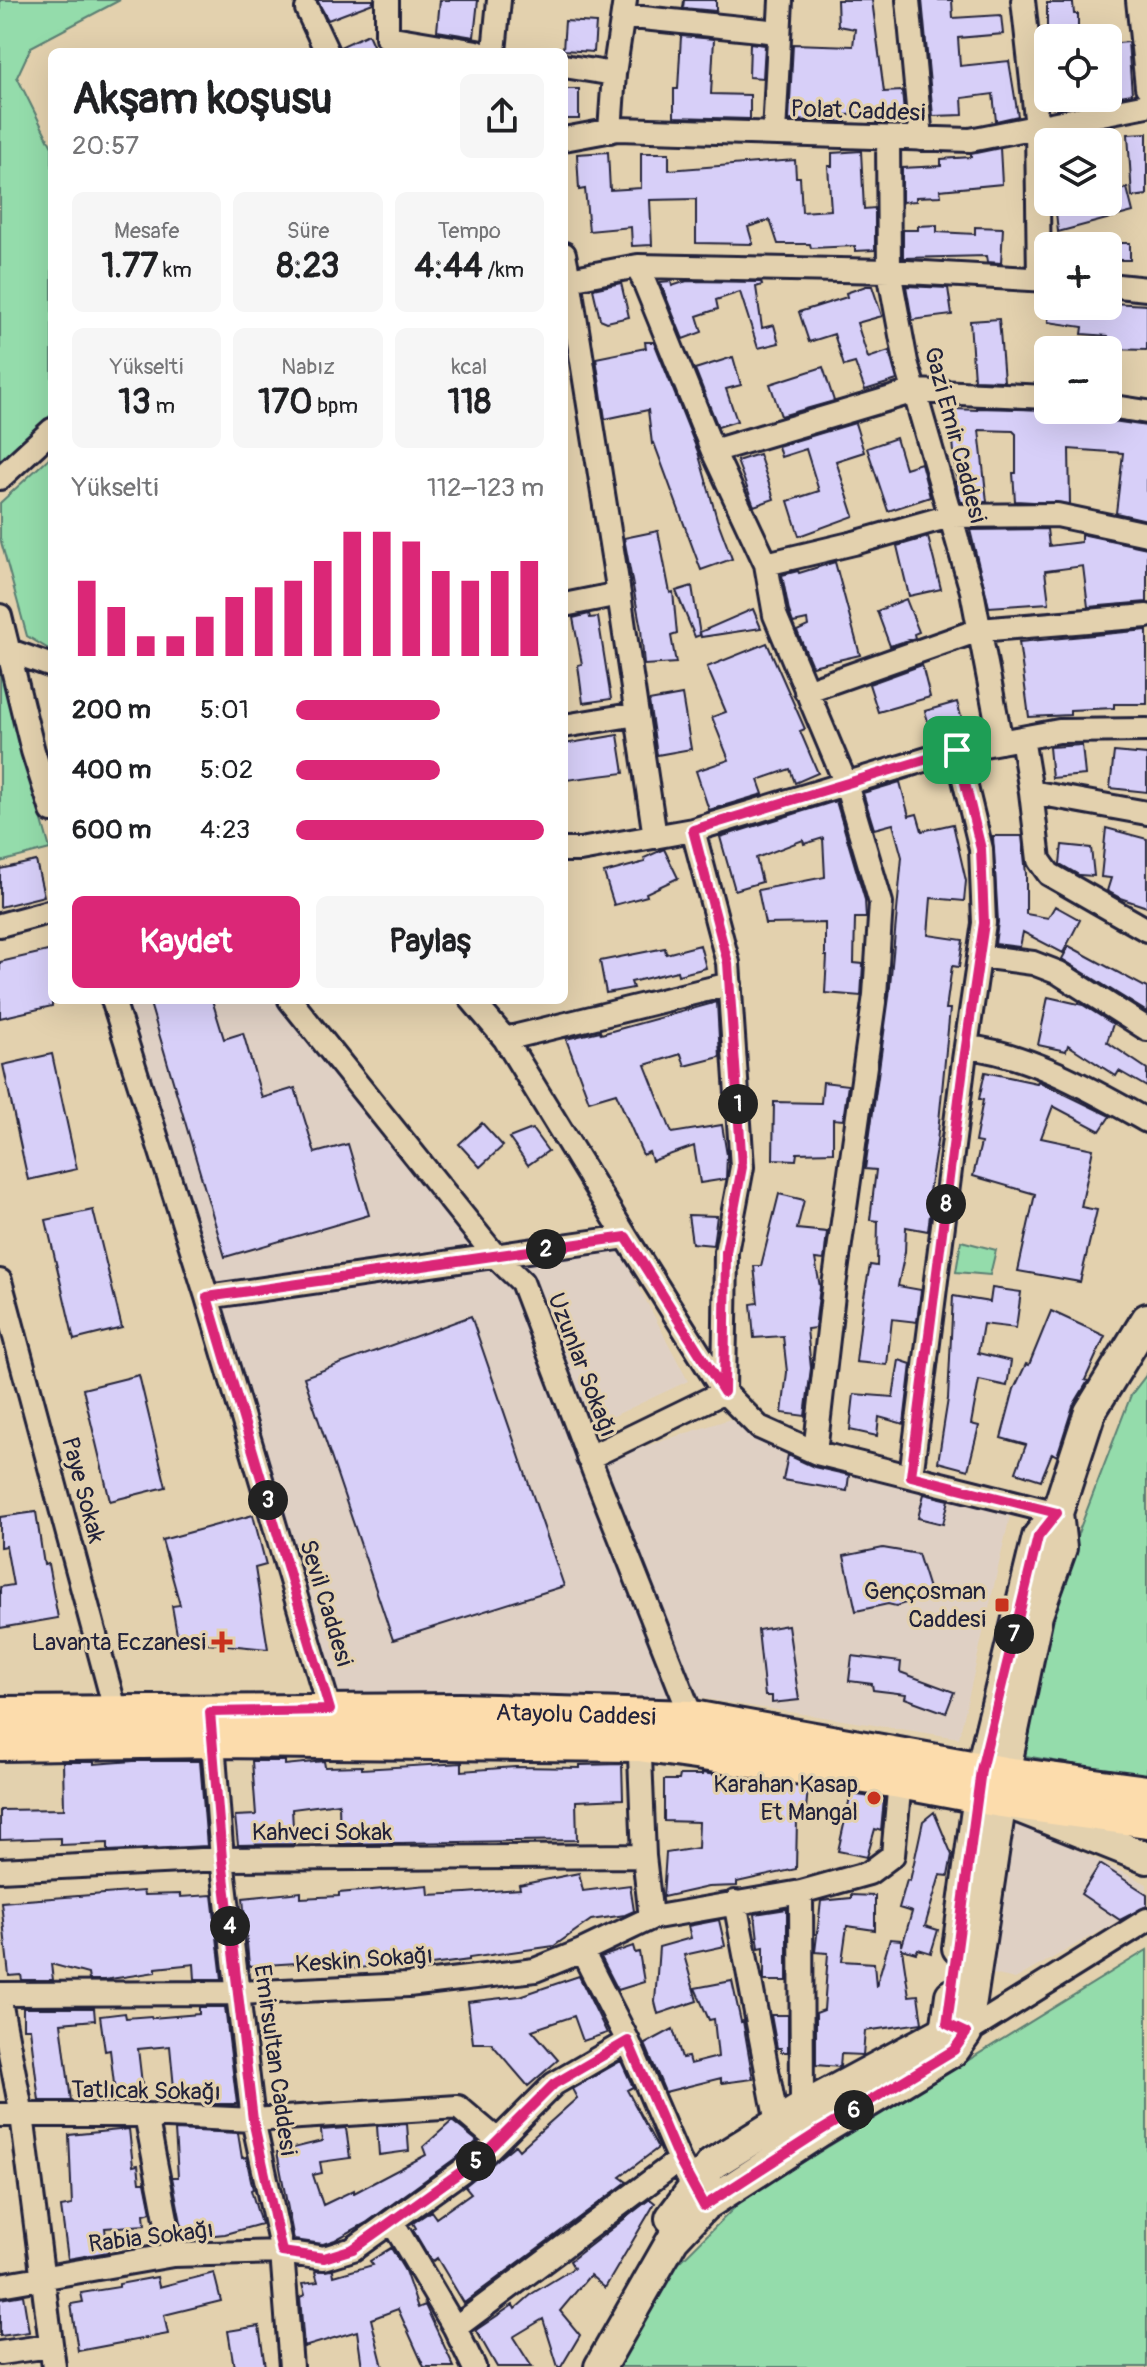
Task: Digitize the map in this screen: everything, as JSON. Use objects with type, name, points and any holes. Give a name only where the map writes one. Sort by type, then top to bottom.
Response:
[{"type":"main road","name":"Atayolu Caddesi","points":[[0,1714],[116,1713],[211,1726]]},
{"type":"main road","name":"Atayolu Caddesi","points":[[639,1729],[692,1718],[1147,1820]]},
{"type":"main road","name":"Atayolu Caddesi","points":[[0,1743],[211,1726],[639,1729],[900,1781],[1147,1793]]},
{"type":"street","points":[[387,0],[387,37],[453,48]]},
{"type":"street","points":[[494,48],[499,0]]},
{"type":"street","points":[[774,134],[781,0]]},
{"type":"street","points":[[908,0],[921,139]]},
{"type":"street","points":[[1023,0],[1037,127],[1041,232]]},
{"type":"street","points":[[1138,0],[1147,87]]},
{"type":"street","points":[[610,131],[614,74],[624,8],[779,32]]},
{"type":"street","points":[[307,9],[325,48]]},
{"type":"street","points":[[568,67],[614,74]]},
{"type":"street","name":"Polat Caddesi","points":[[568,138],[610,131],[970,140],[1147,105]]},
{"type":"street","name":"Gazi Emir Caddesi","points":[[888,138],[889,271],[906,362],[972,591],[979,630],[1031,792],[1039,860],[1049,874],[1147,930]]},
{"type":"street","points":[[569,279],[638,266],[889,271],[1034,279]]},
{"type":"street","points":[[638,266],[713,451],[766,564],[775,615],[846,784],[881,903],[875,995],[834,1286],[815,1452]]},
{"type":"street","points":[[568,274],[655,837]]},
{"type":"street","points":[[1122,286],[1147,289]]},
{"type":"street","points":[[713,451],[915,391],[1034,396]]},
{"type":"street","points":[[1122,408],[1147,412]]},
{"type":"street","points":[[0,478],[48,434]]},
{"type":"street","points":[[766,564],[950,516],[1057,515],[1147,534]]},
{"type":"street","points":[[568,604],[619,594]]},
{"type":"street","points":[[0,616],[33,751],[48,798]]},
{"type":"street","points":[[806,691],[979,630],[1147,616]]},
{"type":"street","points":[[10,651],[48,665]]},
{"type":"street","points":[[568,725],[637,714]]},
{"type":"street","points":[[568,850],[693,830],[957,750],[1059,731],[1147,730]]},
{"type":"street","points":[[911,1476],[984,923],[981,849],[957,750]]},
{"type":"street","points":[[1031,792],[1147,813]]},
{"type":"street","points":[[693,830],[728,963],[742,1167],[726,1252],[724,1392]]},
{"type":"street","points":[[0,925],[48,912]]},
{"type":"street","points":[[979,956],[1033,963],[1059,973],[1147,1029]]},
{"type":"street","points":[[505,1039],[730,984]]},
{"type":"street","name":"Sevil Caddesi","points":[[114,1004],[207,1297],[334,1726]]},
{"type":"street","name":"Uzunlar Sokağı","points":[[293,1004],[496,1257],[522,1282],[588,1458],[692,1718]]},
{"type":"street","points":[[475,1004],[505,1039],[724,1392],[759,1427],[815,1452],[1057,1513]]},
{"type":"street","points":[[966,1047],[993,1050],[1087,1087],[1147,1121]]},
{"type":"street","points":[[207,1297],[626,1237]]},
{"type":"street","name":"Paye Sokak","points":[[0,1281],[116,1713]]},
{"type":"street","points":[[584,2367],[676,2210],[820,2131],[954,2050],[991,1785],[1038,1537],[1057,1513],[1090,1412],[1147,1319]]},
{"type":"street","points":[[588,1458],[724,1392]]},
{"type":"street","name":"Emirsultan Caddesi","points":[[211,1726],[222,1859],[253,2120],[282,2252],[291,2367]]},
{"type":"street","points":[[639,1729],[644,1856],[651,1918]]},
{"type":"street","name":"Keskin Sokağı","points":[[0,1994],[239,1993],[408,1985],[535,1970],[651,1918],[801,1892],[869,1873],[893,1855],[900,1781]]},
{"type":"street","points":[[991,1785],[1147,1858]]},
{"type":"street","name":"Kahveci Sokak","points":[[0,1870],[222,1859],[644,1856]]},
{"type":"street","points":[[790,2115],[801,1892]]},
{"type":"street","points":[[735,1902],[790,2115]]},
{"type":"street","points":[[600,2367],[699,2197],[712,2164],[790,2115],[943,2032],[957,2029],[1147,1920]]},
{"type":"street","points":[[582,1951],[628,2041],[679,2160],[699,2197]]},
{"type":"street","points":[[0,2001],[11,2115],[52,2357],[0,2353]]},
{"type":"street","name":"Rabia Sokağı","points":[[0,2285],[173,2255],[282,2252],[324,2258],[353,2249],[480,2158],[554,2084],[628,2041]]},
{"type":"street","name":"Tatlıcak Sokağı","points":[[11,2115],[146,2115],[253,2120],[458,2107],[497,2140]]},
{"type":"street","points":[[146,2115],[173,2255]]},
{"type":"street","points":[[455,2328],[679,2160]]},
{"type":"street","points":[[393,2223],[455,2328],[474,2367]]},
{"type":"shaded area","points":[[123,1004],[277,1004],[493,1270],[619,1249],[688,1381],[569,1437],[675,1699],[333,1692]]},
{"type":"shaded area","points":[[730,1419],[768,1445],[1010,1516],[959,1738],[699,1698],[600,1461]]},
{"type":"shaded area","points":[[1006,1815],[1147,1884],[1147,1905],[1015,1979],[984,1972]]},
{"type":"green space","points":[[0,0],[120,0],[31,47],[17,77],[48,139],[48,418],[0,461]]},
{"type":"green space","points":[[48,459],[48,649],[27,636],[0,538],[0,503]]},
{"type":"green space","points":[[0,669],[48,850],[0,862]]},
{"type":"green space","points":[[961,1241],[996,1250],[990,1275],[956,1272]]},
{"type":"green space","points":[[1147,1374],[1147,1777],[1008,1753],[1062,1575],[1131,1395]]},
{"type":"green space","points":[[1147,1950],[1147,2367],[618,2367],[675,2267],[743,2199]]},
{"type":"building","points":[[317,0],[373,0],[373,3],[328,20]]},
{"type":"building","points":[[440,0],[478,0],[474,37],[437,31]]},
{"type":"building","points":[[684,0],[716,0],[716,11],[683,8]]},
{"type":"building","points":[[837,0],[872,0],[884,92],[902,91],[905,124],[877,123],[877,113],[846,115],[846,122],[789,120],[793,44],[853,46],[855,29],[838,26]]},
{"type":"building","points":[[922,0],[952,0],[953,18],[1001,15],[1003,34],[958,38],[960,66],[1009,61],[1018,116],[996,121],[993,94],[962,98],[963,115],[933,116]]},
{"type":"building","points":[[1047,3],[1073,3],[1078,24],[1047,24]]},
{"type":"building","points":[[565,21],[596,23],[594,52],[563,48]]},
{"type":"building","points":[[368,34],[374,48],[340,48]]},
{"type":"building","points":[[681,36],[714,39],[711,94],[750,95],[750,119],[674,117],[674,89],[678,89]]},
{"type":"building","points":[[1128,42],[1132,94],[1122,96],[1122,43]]},
{"type":"building","points":[[750,43],[765,45],[763,78],[749,77]]},
{"type":"building","points":[[568,89],[579,89],[579,119],[568,119]]},
{"type":"building","points":[[1147,133],[1147,195],[1132,197],[1128,134]]},
{"type":"building","points":[[1000,148],[1002,184],[940,190],[941,196],[916,197],[916,201],[902,202],[902,168],[941,166],[941,159],[971,157],[971,154]]},
{"type":"building","points":[[861,151],[864,209],[875,208],[875,250],[855,251],[855,246],[811,248],[810,244],[778,244],[770,220],[748,227],[753,244],[696,243],[696,199],[650,200],[652,245],[632,246],[631,227],[589,231],[585,189],[579,190],[577,154],[608,152],[610,190],[641,188],[641,153],[669,153],[669,170],[795,160],[796,177],[800,177],[802,212],[831,210],[828,166],[832,166],[832,153]]},
{"type":"building","points":[[1127,188],[1133,212],[1122,215],[1122,189]]},
{"type":"building","points":[[1056,216],[1118,216],[1058,232]]},
{"type":"building","points":[[937,225],[937,232],[975,234],[975,227],[1003,228],[1001,263],[987,262],[986,256],[903,258],[903,230]]},
{"type":"building","points":[[1122,243],[1130,243],[1130,260],[1122,260]]},
{"type":"building","points":[[671,281],[672,286],[687,281],[761,282],[762,285],[756,287],[762,328],[774,325],[779,343],[758,348],[740,292],[716,300],[718,309],[697,316],[702,332],[683,339],[660,282]]},
{"type":"building","points":[[621,283],[629,317],[607,322],[600,319],[593,289]]},
{"type":"building","points":[[872,286],[882,316],[857,323],[868,358],[889,351],[897,380],[865,390],[855,363],[844,366],[834,334],[809,342],[799,312],[847,297],[846,293]]},
{"type":"building","points":[[906,286],[948,288],[952,315],[912,320]]},
{"type":"building","points":[[1122,304],[1147,305],[1147,350],[1122,349],[1122,336],[1082,334],[1083,327],[1048,322],[1122,320]]},
{"type":"building","points":[[999,319],[1004,381],[974,380],[970,321]]},
{"type":"building","points":[[645,342],[654,342],[698,452],[732,559],[701,570],[652,444],[648,410],[605,419],[596,358],[646,348]]},
{"type":"building","points":[[733,357],[741,385],[726,389],[737,421],[718,427],[695,369]]},
{"type":"building","points":[[823,367],[834,401],[781,416],[770,384]]},
{"type":"building","points":[[954,409],[1034,409],[1034,424],[1122,422],[1147,426],[1147,520],[1116,513],[1123,453],[1069,449],[1070,504],[1015,501],[1013,473],[1016,473],[1016,434],[1013,431],[979,430],[987,502],[961,502],[953,440]]},
{"type":"building","points":[[855,423],[864,452],[836,461],[854,516],[799,536],[788,501],[819,491],[806,449],[781,457],[778,446]]},
{"type":"building","points":[[896,438],[905,468],[921,463],[930,497],[888,511],[867,448]]},
{"type":"building","points":[[759,454],[774,499],[754,506],[737,461]]},
{"type":"building","points":[[1047,529],[1049,546],[1081,542],[1081,534],[1147,548],[1147,602],[1088,607],[1083,566],[1045,571],[1049,603],[989,607],[970,530]]},
{"type":"building","points":[[658,531],[670,593],[673,592],[677,634],[671,636],[676,663],[644,665],[641,629],[624,538]]},
{"type":"building","points":[[928,537],[941,589],[909,596],[897,546]]},
{"type":"building","points":[[835,562],[860,655],[812,666],[797,631],[808,626],[807,620],[793,623],[782,575]]},
{"type":"building","points":[[692,586],[700,635],[695,637],[676,591]]},
{"type":"building","points":[[906,599],[919,632],[914,634],[915,638],[890,646],[877,611]]},
{"type":"building","points":[[753,609],[761,628],[701,637],[700,632]]},
{"type":"building","points":[[589,614],[590,618],[598,617],[611,699],[583,703],[578,665],[582,664],[573,618]]},
{"type":"building","points":[[1147,630],[1147,704],[1114,704],[1114,708],[1070,710],[1070,715],[1029,717],[1019,642]]},
{"type":"building","points":[[767,643],[805,729],[800,731],[818,773],[795,783],[790,769],[758,780],[763,794],[709,810],[696,771],[729,760],[712,717],[726,712],[707,667]]},
{"type":"building","points":[[922,665],[930,697],[878,712],[869,684]]},
{"type":"building","points":[[682,695],[691,749],[657,755],[649,701]]},
{"type":"building","points":[[957,702],[966,734],[934,742],[925,711]]},
{"type":"building","points":[[618,735],[624,773],[568,780],[568,743]]},
{"type":"building","points":[[1082,745],[1085,775],[1052,778],[1049,747]]},
{"type":"building","points":[[1114,752],[1147,755],[1147,792],[1110,788]]},
{"type":"building","points":[[900,782],[909,816],[917,814],[922,831],[953,824],[966,881],[964,901],[931,898],[928,935],[963,940],[959,967],[952,966],[946,1009],[950,1009],[937,1142],[928,1198],[932,1198],[928,1231],[906,1227],[898,1286],[921,1290],[917,1322],[892,1319],[887,1365],[856,1362],[870,1265],[877,1266],[878,1221],[870,1220],[876,1170],[865,1169],[889,997],[902,857],[893,824],[874,829],[863,793]]},
{"type":"building","points":[[836,801],[865,900],[866,918],[855,918],[854,963],[863,964],[861,996],[825,993],[825,923],[765,924],[758,890],[825,877],[823,838],[804,844],[803,840],[756,858],[762,882],[735,890],[720,837]]},
{"type":"building","points":[[1106,828],[1147,839],[1147,907],[1107,891],[1111,878],[1101,877]]},
{"type":"building","points":[[993,836],[1022,836],[1026,914],[1048,918],[1055,906],[1080,920],[1063,953],[1023,932],[1020,947],[995,944],[998,922]]},
{"type":"building","points":[[1062,845],[1091,848],[1094,876],[1079,875],[1060,864]]},
{"type":"building","points":[[664,849],[678,878],[646,893],[647,896],[614,905],[604,873],[645,862],[644,858]]},
{"type":"building","points":[[36,861],[44,896],[0,907],[0,869]]},
{"type":"building","points":[[700,945],[706,968],[631,982],[633,988],[606,993],[600,961],[665,948],[666,954]]},
{"type":"building","points":[[1069,946],[1147,988],[1147,1012],[1062,959]]},
{"type":"building","points":[[48,951],[48,1004],[52,1006],[0,1018],[0,962]]},
{"type":"building","points":[[1048,997],[1083,1005],[1113,1024],[1107,1042],[1147,1069],[1147,1087],[1119,1071],[1116,1076],[1068,1045],[1066,1051],[1038,1045]]},
{"type":"building","points":[[717,1002],[720,1057],[685,1066],[681,1054],[645,1065],[672,1133],[722,1125],[727,1155],[726,1179],[700,1183],[694,1146],[652,1161],[649,1152],[643,1155],[616,1093],[589,1101],[566,1039],[600,1031],[601,1034]]},
{"type":"building","points":[[150,1004],[213,1004],[224,1039],[243,1033],[262,1098],[295,1088],[315,1153],[348,1144],[369,1215],[225,1257]]},
{"type":"building","points":[[52,1054],[77,1169],[28,1180],[3,1065]]},
{"type":"building","points":[[985,1072],[1038,1081],[1110,1116],[1100,1131],[1053,1106],[1041,1138],[1093,1149],[1081,1207],[1097,1210],[1080,1282],[1018,1271],[1035,1194],[973,1176],[981,1143],[975,1142]]},
{"type":"building","points":[[823,1082],[848,1085],[843,1120],[833,1119],[833,1152],[797,1153],[796,1160],[773,1159],[774,1102],[821,1103]]},
{"type":"building","points":[[482,1123],[503,1146],[480,1167],[459,1144]]},
{"type":"building","points":[[532,1129],[548,1151],[528,1165],[509,1138]]},
{"type":"building","points":[[779,1194],[804,1200],[797,1229],[827,1232],[824,1260],[815,1259],[820,1287],[815,1328],[807,1329],[811,1368],[805,1416],[782,1413],[787,1372],[783,1336],[754,1338],[751,1304],[758,1303],[754,1266],[761,1266]]},
{"type":"building","points":[[93,1210],[122,1328],[74,1340],[46,1220]]},
{"type":"building","points":[[688,1215],[717,1216],[713,1245],[692,1243]]},
{"type":"building","points":[[992,1288],[1021,1292],[1016,1328],[983,1324],[978,1353],[1011,1361],[1007,1386],[979,1380],[971,1424],[979,1426],[968,1470],[938,1462],[948,1399],[953,1296],[990,1302]]},
{"type":"building","points":[[1051,1311],[1105,1336],[1085,1380],[1088,1381],[1073,1406],[1057,1456],[1052,1453],[1041,1480],[1016,1472],[1026,1445],[1001,1438],[1014,1389],[1026,1364],[1029,1365]]},
{"type":"building","points":[[471,1316],[564,1586],[393,1640],[304,1377]]},
{"type":"building","points":[[899,1360],[911,1364],[904,1424],[879,1417],[877,1436],[850,1430],[854,1394],[893,1397]]},
{"type":"building","points":[[139,1375],[166,1487],[110,1501],[83,1389]]},
{"type":"building","points":[[788,1455],[814,1467],[849,1475],[847,1491],[783,1480]]},
{"type":"building","points":[[924,1494],[949,1500],[943,1524],[918,1518]]},
{"type":"building","points":[[36,1512],[44,1565],[48,1564],[58,1618],[0,1628],[0,1587],[13,1585],[6,1546],[0,1547],[0,1517]]},
{"type":"building","points":[[253,1515],[266,1565],[255,1568],[268,1649],[178,1640],[172,1606],[180,1605],[162,1540]]},
{"type":"building","points":[[883,1548],[918,1554],[931,1595],[896,1606],[888,1604],[856,1611],[844,1556]]},
{"type":"building","points":[[788,1625],[799,1700],[772,1703],[772,1696],[765,1696],[758,1630]]},
{"type":"building","points":[[852,1656],[901,1662],[900,1672],[954,1692],[946,1713],[905,1698],[906,1694],[873,1690],[872,1684],[849,1681]]},
{"type":"building","points":[[200,1761],[207,1846],[108,1851],[108,1843],[60,1845],[60,1838],[0,1840],[0,1810],[64,1809],[63,1762],[94,1764]]},
{"type":"building","points":[[252,1761],[285,1761],[285,1765],[324,1761],[325,1767],[362,1766],[362,1769],[462,1763],[462,1771],[622,1764],[623,1799],[576,1801],[577,1840],[340,1844],[339,1803],[292,1809],[294,1844],[238,1845],[235,1816],[256,1815]]},
{"type":"building","points":[[702,1773],[808,1788],[805,1820],[797,1819],[796,1869],[737,1882],[737,1886],[708,1887],[663,1897],[666,1853],[698,1848],[699,1822],[664,1821],[664,1780],[679,1780],[680,1775]]},
{"type":"building","points":[[851,1794],[884,1799],[881,1831],[875,1829],[867,1857],[838,1851]]},
{"type":"building","points":[[934,1812],[952,1855],[948,1876],[940,1875],[925,1926],[938,1930],[931,1953],[902,1949],[909,1996],[918,1995],[922,2023],[865,2031],[863,2055],[841,2054],[840,2067],[816,2065],[816,2013],[824,2010],[828,1953],[815,1952],[821,1901],[851,1898],[851,1895],[875,1896],[875,1930],[847,1926],[842,1961],[874,1963],[876,1987],[890,1939],[901,1940],[902,1946],[912,1912],[899,1908],[907,1880],[910,1881],[923,1821]]},
{"type":"building","points":[[1100,1864],[1147,1894],[1147,1906],[1120,1920],[1081,1894]]},
{"type":"building","points":[[579,1873],[583,1891],[630,1885],[634,1911],[591,1920],[554,1946],[469,1960],[416,1967],[415,1961],[343,1970],[342,1964],[314,1967],[313,1962],[249,1966],[243,1898],[301,1892],[301,1898],[339,1896],[339,1893],[428,1885],[429,1895],[520,1889],[519,1885]]},
{"type":"building","points":[[143,1891],[144,1895],[212,1895],[222,1979],[195,1979],[194,1964],[156,1968],[156,1972],[104,1980],[89,1980],[88,1974],[51,1964],[53,1980],[22,1980],[21,1975],[9,1976],[1,1902]]},
{"type":"building","points":[[787,1909],[787,1981],[764,1981],[764,1947],[759,1948],[755,1914]]},
{"type":"building","points":[[719,1920],[725,1946],[684,1955],[697,2001],[658,2014],[655,2002],[659,1947],[691,1938],[688,1926]]},
{"type":"building","points":[[633,1946],[635,1953],[639,1952],[644,1982],[618,1990],[601,1957]]},
{"type":"building","points":[[579,1976],[607,2033],[583,2041],[574,2016],[532,2030],[558,2060],[528,2086],[491,2043],[473,2043],[468,2002],[520,1996]]},
{"type":"building","points":[[732,1981],[753,2079],[721,2083],[721,2078],[665,2092],[645,2044],[673,2029],[682,2058],[688,2057],[690,2064],[718,2057],[714,2019],[709,2020],[695,1988]]},
{"type":"building","points":[[199,2007],[225,2007],[237,2104],[205,2104],[204,2086],[174,2088],[170,2046],[138,2049],[144,2101],[116,2101],[110,2050],[105,2051],[100,2016],[125,2013],[126,2018],[152,2018],[199,2014]]},
{"type":"building","points":[[23,2008],[94,2008],[95,2020],[61,2023],[71,2101],[39,2101],[30,2028],[23,2028]]},
{"type":"building","points":[[771,2015],[788,2015],[788,2052],[777,2048]]},
{"type":"building","points":[[621,2061],[633,2087],[627,2090],[658,2148],[620,2177],[627,2182],[464,2303],[437,2258],[433,2261],[429,2257],[413,2230],[416,2228],[413,2223],[431,2211],[436,2218],[471,2193],[465,2186],[515,2145],[519,2150],[577,2098],[572,2089]]},
{"type":"building","points":[[452,2121],[477,2141],[471,2147],[366,2223],[335,2240],[323,2244],[294,2240],[277,2152],[322,2141],[321,2130],[346,2128],[350,2158],[320,2162],[322,2173],[313,2175],[323,2205],[354,2190],[354,2193],[426,2155],[423,2147]]},
{"type":"building","points":[[407,2124],[409,2151],[379,2155],[377,2126]]},
{"type":"building","points":[[129,2129],[133,2166],[138,2165],[140,2182],[145,2182],[151,2212],[144,2214],[145,2225],[105,2228],[108,2252],[68,2259],[61,2207],[72,2205],[69,2135]]},
{"type":"building","points":[[175,2130],[238,2133],[261,2224],[225,2234],[184,2238],[172,2177],[178,2177]]},
{"type":"building","points":[[650,2199],[655,2203],[605,2288],[590,2275],[560,2311],[580,2335],[561,2367],[558,2367],[543,2319],[513,2337],[532,2367],[497,2367],[476,2330],[513,2305],[515,2309],[533,2293],[574,2268],[570,2261]]},
{"type":"building","points":[[391,2248],[405,2271],[418,2308],[425,2305],[454,2367],[424,2367],[398,2309],[371,2319],[383,2367],[362,2367],[357,2331],[304,2347],[300,2297],[305,2295],[302,2284],[318,2282],[317,2271],[333,2270],[334,2276],[373,2265],[370,2261]]},
{"type":"building","points":[[214,2273],[221,2301],[164,2315],[168,2334],[78,2351],[71,2304],[83,2302],[81,2293],[157,2277],[159,2287]]},
{"type":"building","points":[[23,2295],[29,2332],[0,2336],[0,2299]]},
{"type":"building","points":[[259,2326],[265,2367],[234,2367],[228,2331]]},
{"type":"place","name":"Gençosman Caddesi","points":[[1002,1605]]},
{"type":"place","name":"Lavanta Eczanesi","points":[[222,1642]]},
{"type":"place","name":"Karahan Kasap Et Mangal","points":[[874,1798]]},
{"type":"route","points":[[957,750],[981,849],[984,923],[911,1476],[1057,1513],[1038,1537],[981,1770],[947,2024],[966,2033],[954,2050],[769,2162],[704,2206],[679,2160],[628,2041],[554,2084],[480,2158],[353,2249],[324,2258],[282,2252],[253,2120],[222,1859],[210,1712],[330,1710],[207,1297],[626,1237],[724,1392],[726,1252],[742,1167],[728,963],[693,830],[957,750]]}]
